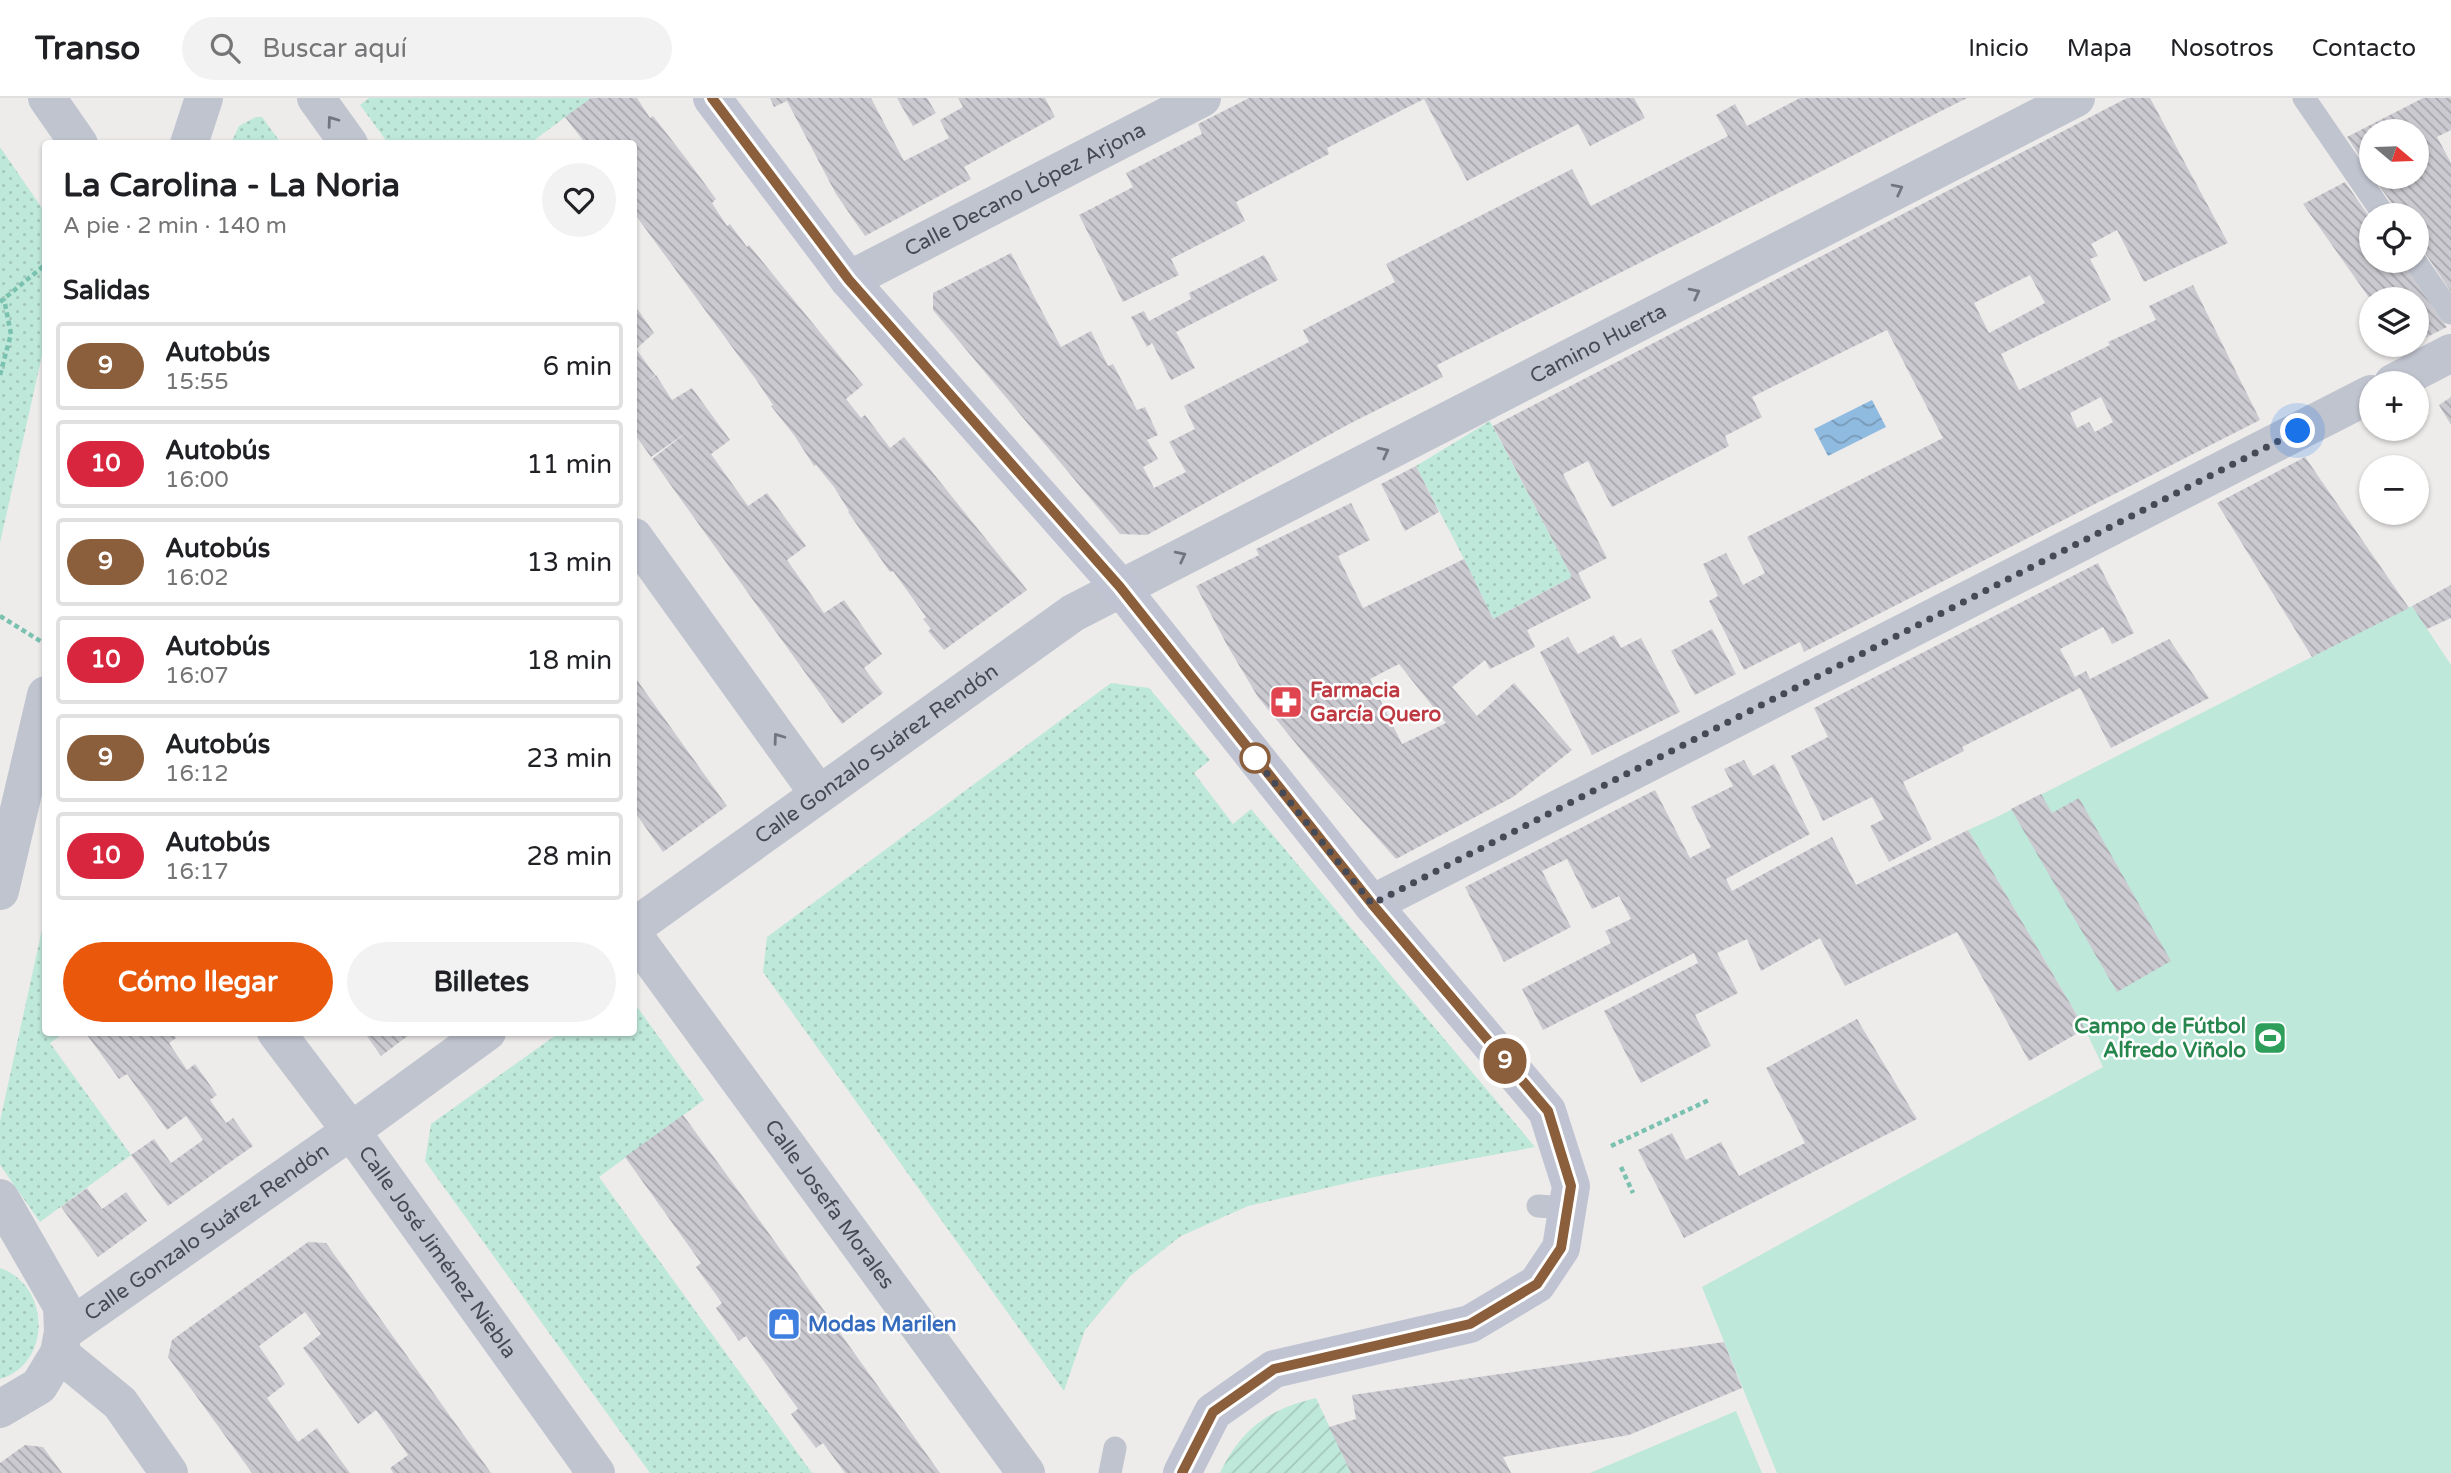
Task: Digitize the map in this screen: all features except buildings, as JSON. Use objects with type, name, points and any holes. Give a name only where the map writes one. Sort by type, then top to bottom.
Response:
[{"type":"street","points":[[47,98],[76,140]]},
{"type":"street","points":[[190,140],[204,98]]},
{"type":"street","points":[[316,98],[346,140]]},
{"type":"street","points":[[712,98],[849,280],[1120,587],[1372,904],[1548,1111],[1571,1186],[1553,1207],[1561,1248],[1537,1284],[1470,1324],[1274,1369],[1213,1412],[1182,1473]]},
{"type":"street","name":"Calle Decano López Arjona","points":[[849,280],[1202,98]]},
{"type":"street","name":"Camino Huerta","points":[[1120,587],[2076,98]]},
{"type":"street","points":[[2416,371],[2451,353]]},
{"type":"street","points":[[1372,904],[2359,400]]},
{"type":"street","points":[[637,541],[818,793]]},
{"type":"street","name":"Calle Gonzalo Suárez Rendón","points":[[637,925],[1073,613],[1120,587]]},
{"type":"street","points":[[0,891],[42,721]]},
{"type":"street","name":"Calle Josefa Morales","points":[[637,940],[1026,1473]]},
{"type":"street","name":"Calle José Jiménez Niebla","points":[[279,1036],[351,1131],[596,1473]]},
{"type":"street","name":"Calle Gonzalo Suárez Rendón","points":[[61,1342],[482,1036]]},
{"type":"street","points":[[0,1198],[62,1306],[61,1342],[38,1386],[1,1407]]},
{"type":"street","points":[[0,1242],[40,1265]]},
{"type":"street","points":[[61,1342],[120,1403],[169,1473]]},
{"type":"lane","points":[[2304,98],[2376,203]]},
{"type":"lane","points":[[2423,273],[2451,313]]},
{"type":"lane","points":[[1110,1473],[1115,1448]]},
{"type":"path","points":[[0,375],[11,334],[2,300],[42,267]]},
{"type":"path","points":[[0,616],[42,642]]},
{"type":"path","points":[[1633,1193],[1611,1146],[1711,1098]]},
{"type":"green space","points":[[369,98],[591,98],[534,140],[386,140],[360,105]]},
{"type":"green space","points":[[256,117],[262,117],[279,140],[232,140],[239,126]]},
{"type":"green space","points":[[0,147],[42,208],[42,355],[0,543]]},
{"type":"green space","points":[[1490,421],[1572,577],[1493,619],[1416,466]]},
{"type":"green space","name":"Campo de Fútbol Alfredo Viñolo","points":[[2412,606],[2451,665],[2451,1473],[1777,1473],[1702,1287],[2103,1067],[2085,1029],[1968,830]]},
{"type":"green space","points":[[1111,683],[1149,688],[1210,760],[1194,773],[1233,824],[1251,809],[1535,1147],[1369,1178],[1248,1206],[1181,1236],[1130,1276],[1085,1330],[1064,1391],[763,972],[767,937]]},
{"type":"green space","points":[[42,930],[42,1036],[60,1036],[50,1043],[131,1155],[40,1222],[0,1165],[0,1121]]},
{"type":"green space","points":[[638,1008],[704,1100],[599,1177],[812,1473],[650,1473],[425,1161],[431,1124],[555,1036],[637,1036]]},
{"type":"green space","points":[[0,1268],[17,1277],[29,1290],[36,1306],[39,1324],[29,1357],[17,1370],[0,1379]]},
{"type":"green space","points":[[1316,1398],[1351,1473],[1220,1473],[1237,1444],[1258,1423],[1284,1408]]},
{"type":"green space","points":[[1736,1411],[1762,1473],[1590,1473]]},
{"type":"water","points":[[1872,400],[1886,427],[1828,456],[1814,429]]},
{"type":"bus line","name":"9","points":[[712,98],[849,280],[1120,587],[1372,904],[1548,1111],[1571,1186],[1561,1248],[1537,1284],[1470,1324],[1274,1369],[1213,1412],[1182,1473]]},
{"type":"place","name":"Farmacia García Quero","points":[[1286,702]]},
{"type":"place","name":"Campo de Fútbol Alfredo Viñolo","points":[[2270,1038]]},
{"type":"place","name":"Modas Marilen","points":[[784,1324]]},
{"type":"route","points":[[1255,758],[1253,756],[1372,904],[2298,431]]}]
